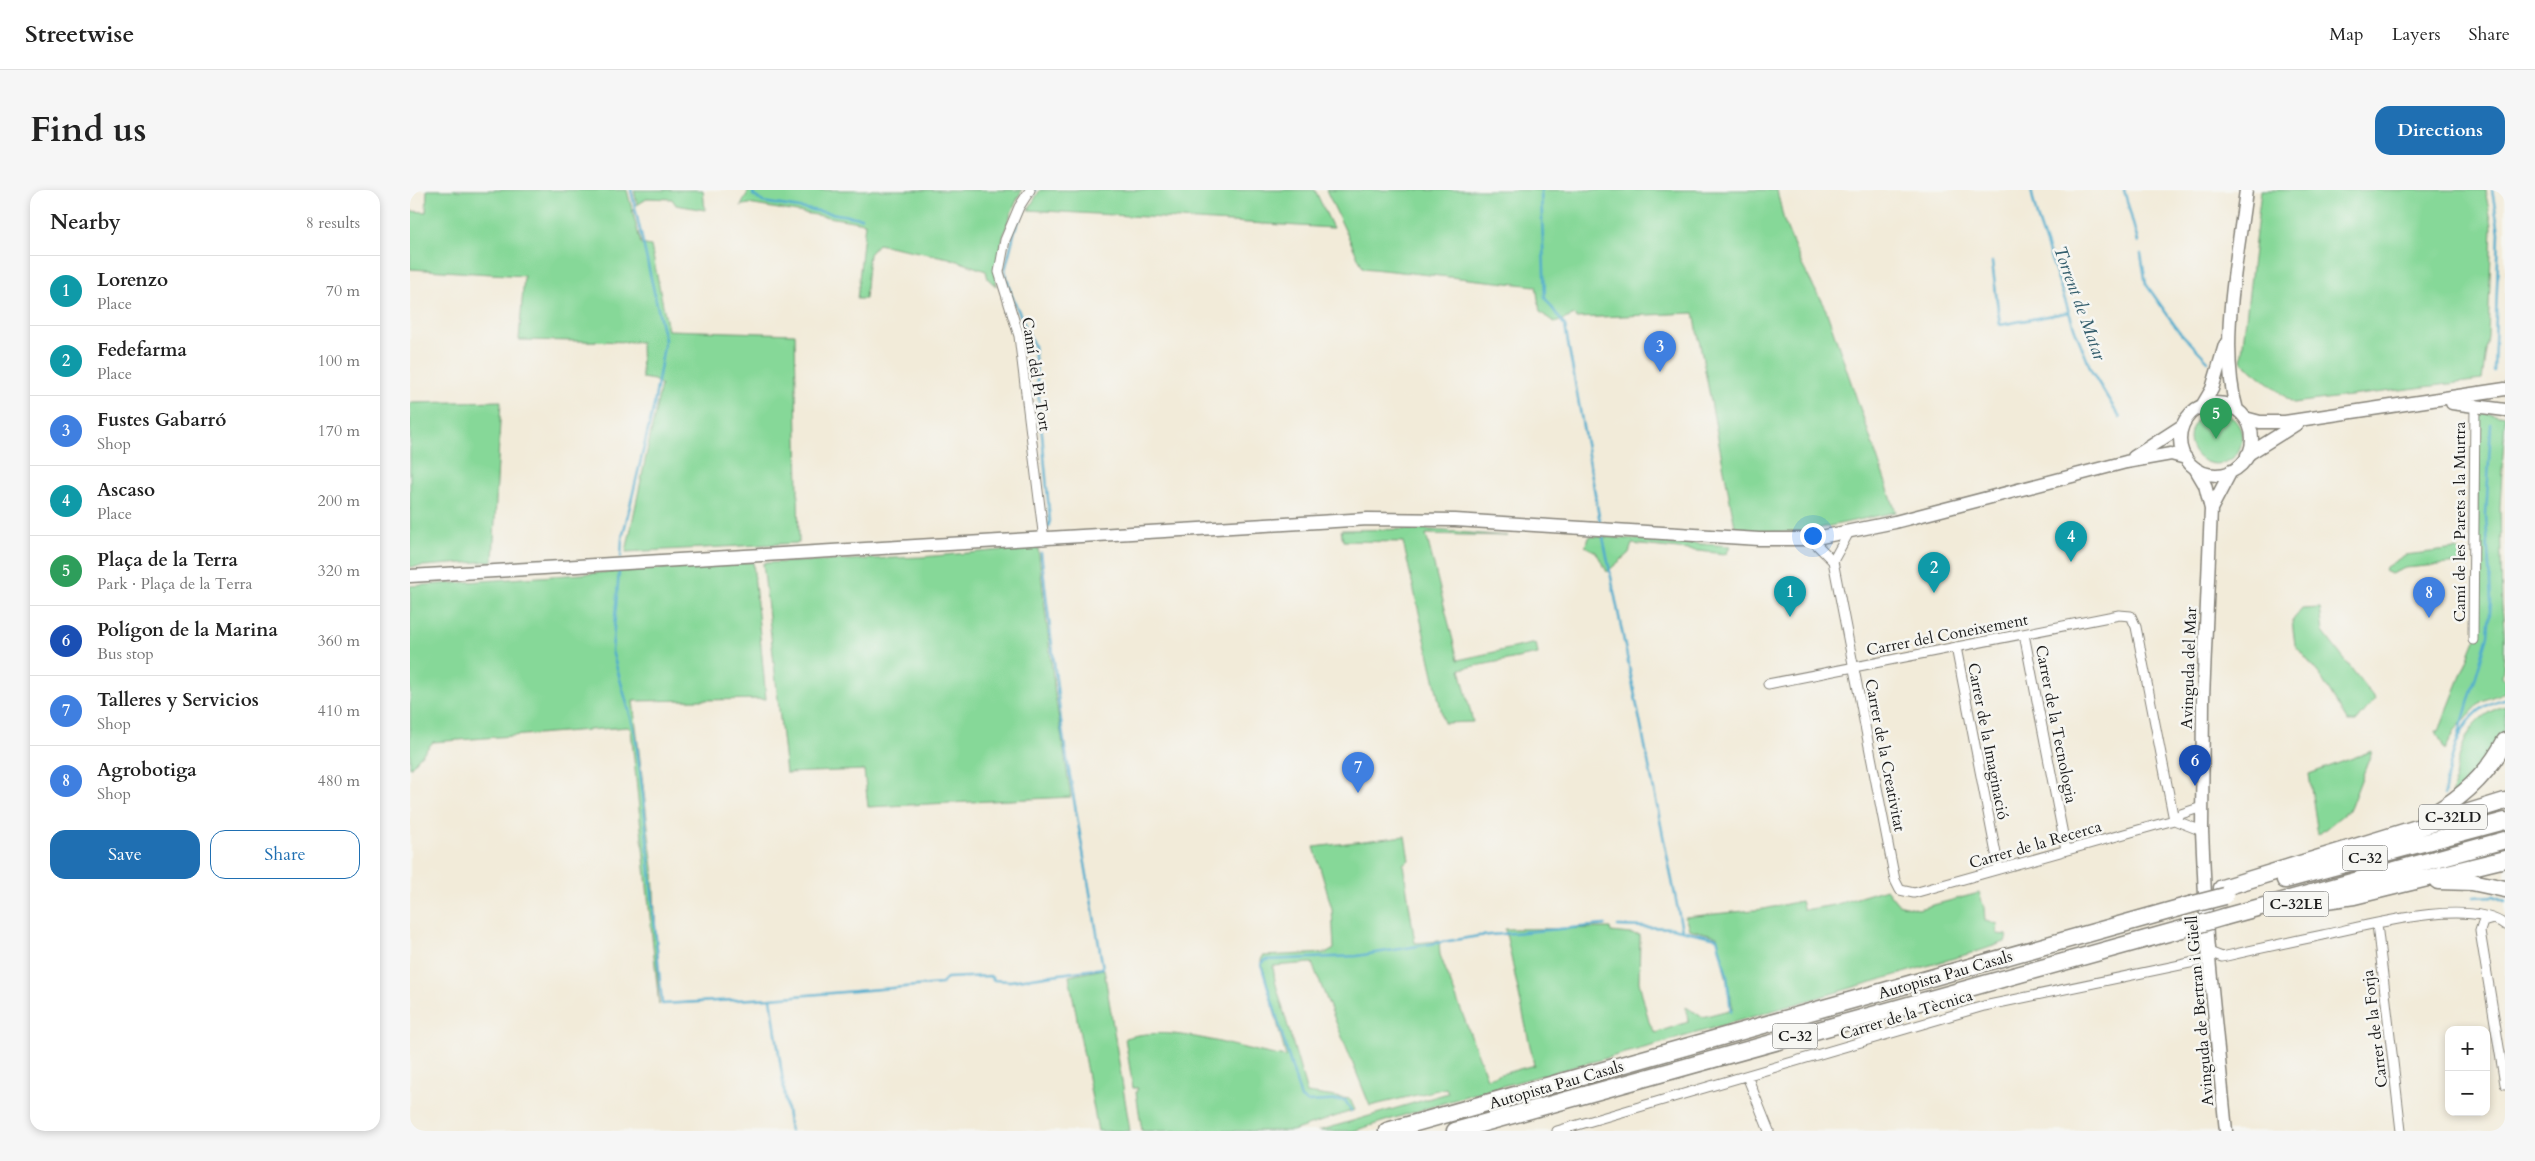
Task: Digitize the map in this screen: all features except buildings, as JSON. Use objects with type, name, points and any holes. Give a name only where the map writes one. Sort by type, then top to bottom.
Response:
[{"type":"highway","points":[[2400,832],[2462,795],[2481,778],[2505,741]]},
{"type":"highway","name":"C-32LD","points":[[2223,892],[2400,832],[2505,801]]},
{"type":"highway","name":"Autopista Pau Casals","points":[[1387,1131],[2172,909],[2223,892],[2505,820]]},
{"type":"highway","name":"Autopista Pau Casals","points":[[1455,1131],[2505,840]]},
{"type":"highway","name":"C-32LE","points":[[2231,915],[2354,896],[2505,859]]},
{"type":"highway","points":[[2416,882],[2472,882],[2505,889]]},
{"type":"main road","points":[[2246,190],[2230,323],[2230,369],[2241,414],[2251,438],[2247,455]]},
{"type":"main road","points":[[2202,406],[2212,389],[2230,323]]},
{"type":"main road","points":[[2126,462],[2182,426],[2191,412],[2202,406],[2220,403],[2260,422],[2304,420],[2505,389]]},
{"type":"main road","points":[[2414,402],[2475,404],[2505,410]]},
{"type":"main road","points":[[410,576],[1044,540],[1254,525],[1406,519],[1759,539],[1810,539],[1849,532],[2126,462],[2171,454],[2212,474],[2231,471],[2247,455],[2304,420]]},
{"type":"main road","points":[[2182,426],[2180,443],[2191,463]]},
{"type":"main road","name":"Avinguda del Mar","points":[[2191,463],[2205,485],[2211,509],[2203,678],[2202,831],[2204,887]]},
{"type":"main road","name":"Avinguda del Mar","points":[[2211,509],[2231,471]]},
{"type":"main road","name":"Avinguda de Bertran i Güell","points":[[2204,887],[2226,1131]]},
{"type":"street","name":"Camí del Pi Tort","points":[[1030,190],[1019,207],[1005,240],[999,272],[1019,336],[1044,540]]},
{"type":"street","name":"Camí de les Parets a la Murtra","points":[[2473,640],[2475,404]]},
{"type":"street","points":[[1810,539],[1832,561],[1849,532]]},
{"type":"street","name":"Carrer de la Creativitat","points":[[1832,561],[1894,880],[1897,886],[1904,892]]},
{"type":"street","name":"Carrer del Coneixement","points":[[1768,684],[2119,615],[2131,616],[2136,627],[2174,820]]},
{"type":"street","name":"Carrer de la Tecnologia","points":[[2024,634],[2066,850]]},
{"type":"street","name":"Carrer de la Imaginació","points":[[1956,647],[1999,869]]},
{"type":"street","name":"Carrer de la Recerca","points":[[1904,892],[1914,893],[2174,820],[2181,814],[2202,807]]},
{"type":"street","points":[[2174,820],[2202,831]]},
{"type":"street","name":"Carrer de la Tècnica","points":[[1558,1131],[1984,1006],[2209,956],[2222,956],[2421,915],[2473,914],[2493,918]]},
{"type":"street","points":[[2505,925],[2493,918],[2483,922],[2480,931],[2505,1084]]},
{"type":"street","name":"Carrer de la Forja","points":[[2377,924],[2401,1131]]},
{"type":"street","points":[[1747,1076],[1769,1131]]},
{"type":"green space","points":[[427,190],[627,190],[641,244],[651,246],[668,330],[795,334],[799,543],[626,552],[661,385],[654,380],[642,378],[641,342],[519,340],[524,276],[410,269],[410,211],[426,212]]},
{"type":"green space","points":[[634,190],[703,190],[705,210],[676,205],[672,199],[648,198],[637,205]]},
{"type":"green space","points":[[749,190],[1022,190],[1003,236],[996,286],[988,279],[986,271],[949,258],[878,244],[869,254],[865,299],[857,299],[865,223],[748,204],[741,206]]},
{"type":"green space","points":[[1040,190],[1315,190],[1333,228],[1028,210]]},
{"type":"green space","points":[[1326,190],[1777,190],[1784,221],[1802,265],[1826,310],[1896,512],[1802,532],[1736,532],[1694,313],[1576,318],[1575,315],[1555,323],[1540,312],[1536,286],[1363,268]]},
{"type":"green space","points":[[2261,190],[2485,190],[2492,225],[2488,336],[2482,380],[2293,403],[2241,361]]},
{"type":"green space","points":[[501,401],[493,561],[410,567],[410,403]]},
{"type":"green space","points":[[2216,412],[2226,414],[2234,420],[2240,428],[2242,438],[2240,448],[2234,456],[2226,462],[2216,464],[2206,462],[2198,456],[2192,448],[2190,438],[2192,428],[2198,420],[2206,414]]},
{"type":"green space","points":[[2483,412],[2505,416],[2500,507],[2504,625],[2502,676],[2505,680],[2505,692],[2482,701],[2456,729],[2445,750],[2436,731],[2439,731],[2477,635],[2478,416]]},
{"type":"green space","points":[[1421,529],[1508,536],[1426,534],[1458,660],[1536,643],[1538,654],[1460,669],[1473,722],[1444,723],[1403,542],[1343,541],[1341,530]]},
{"type":"green space","points":[[1590,536],[1731,546],[1726,554],[1632,544],[1629,553],[1607,572],[1596,552],[1585,546]]},
{"type":"green space","points":[[1038,547],[1055,694],[1071,797],[868,807],[864,770],[786,773],[763,563],[922,557]]},
{"type":"green space","points":[[2456,549],[2466,556],[2460,563],[2405,568],[2391,574],[2385,571],[2386,567],[2405,555]]},
{"type":"green space","points":[[753,562],[766,699],[633,701],[653,868],[659,1005],[631,730],[628,727],[433,742],[410,768],[410,586]]},
{"type":"green space","points":[[2320,608],[2323,632],[2375,699],[2356,722],[2348,722],[2319,674],[2295,645],[2292,621],[2302,609]]},
{"type":"green space","points":[[2505,706],[2505,726],[2497,744],[2491,754],[2451,798],[2456,770],[2470,730],[2490,712]]},
{"type":"green space","points":[[2372,751],[2350,809],[2318,835],[2309,774]]},
{"type":"green space","points":[[1405,836],[1409,860],[1403,864],[1415,943],[1439,941],[1440,955],[1487,1078],[1534,1065],[1505,929],[1610,928],[1611,932],[1640,935],[1639,982],[1649,1022],[1655,1033],[1688,1022],[1686,1007],[1702,1017],[1733,1009],[1717,936],[1689,929],[1685,917],[1764,909],[1801,901],[1804,910],[1834,905],[1886,889],[1898,904],[1918,909],[1979,893],[1984,907],[1985,921],[1998,924],[1997,934],[2007,935],[2005,942],[1982,950],[1655,1045],[1473,1094],[1353,1131],[1318,1131],[1448,1093],[1446,1088],[1370,1106],[1312,963],[1273,966],[1275,981],[1307,1093],[1350,1099],[1355,1110],[1292,1131],[1142,1131],[1136,1092],[1138,1088],[1133,1088],[1125,1038],[1144,1034],[1184,1035],[1286,1057],[1261,960],[1263,956],[1327,953],[1334,949],[1332,909],[1314,847]]},
{"type":"green space","points":[[1104,969],[1130,1131],[1098,1131],[1069,976]]},
{"type":"waterway","points":[[621,557],[622,539],[654,405],[665,340],[631,190]]},
{"type":"waterway","points":[[754,190],[753,195],[763,202],[861,218]]},
{"type":"waterway","points":[[1032,195],[1035,190]]},
{"type":"waterway","points":[[1541,190],[1545,298],[1565,326],[1600,522]]},
{"type":"waterway","name":"Torrent de Matar","points":[[2031,190],[2037,217],[2075,330],[2092,372],[2120,418]]},
{"type":"waterway","points":[[2124,190],[2138,242]]},
{"type":"waterway","points":[[2492,190],[2499,232],[2494,371]]},
{"type":"waterway","points":[[1027,202],[1015,230],[1005,270],[1011,294],[1034,346],[1050,521],[1048,527]]},
{"type":"waterway","points":[[2141,254],[2146,284],[2178,330],[2208,361]]},
{"type":"waterway","points":[[1992,262],[2000,325],[2069,312]]},
{"type":"waterway","points":[[2457,741],[2488,635],[2491,600],[2486,516],[2491,424]]},
{"type":"waterway","points":[[1603,537],[1682,930]]},
{"type":"waterway","points":[[790,1131],[771,998],[941,984],[947,978],[990,976],[994,980],[1010,981],[1103,968],[1062,730],[1041,553]]},
{"type":"waterway","points":[[619,572],[612,651],[635,732],[643,794],[662,1004],[771,998]]},
{"type":"waterway","points":[[2444,795],[2454,750],[2467,723],[2477,712],[2489,704],[2504,699]]},
{"type":"waterway","points":[[2474,897],[2494,896],[2505,901]]},
{"type":"waterway","points":[[1351,1111],[1345,1100],[1307,1102],[1301,1098],[1261,964],[1266,960],[1357,956],[1479,936],[1605,925]]},
{"type":"waterway","points":[[1618,926],[1672,928],[1717,938],[1727,976],[1731,1012]]},
{"type":"place","name":"Fustes Gabarró","points":[[1660,372]]},
{"type":"place","name":"Plaça de la Terra","points":[[2216,439]]},
{"type":"place","name":"Ascaso","points":[[2071,562]]},
{"type":"place","name":"Fedefarma","points":[[1934,593]]},
{"type":"place","name":"Lorenzo","points":[[1790,617]]},
{"type":"place","name":"Agrobotiga","points":[[2429,618]]},
{"type":"place","name":"Polígon de la Marina","points":[[2195,786]]},
{"type":"place","name":"Talleres y Servicios","points":[[1358,793]]}]
